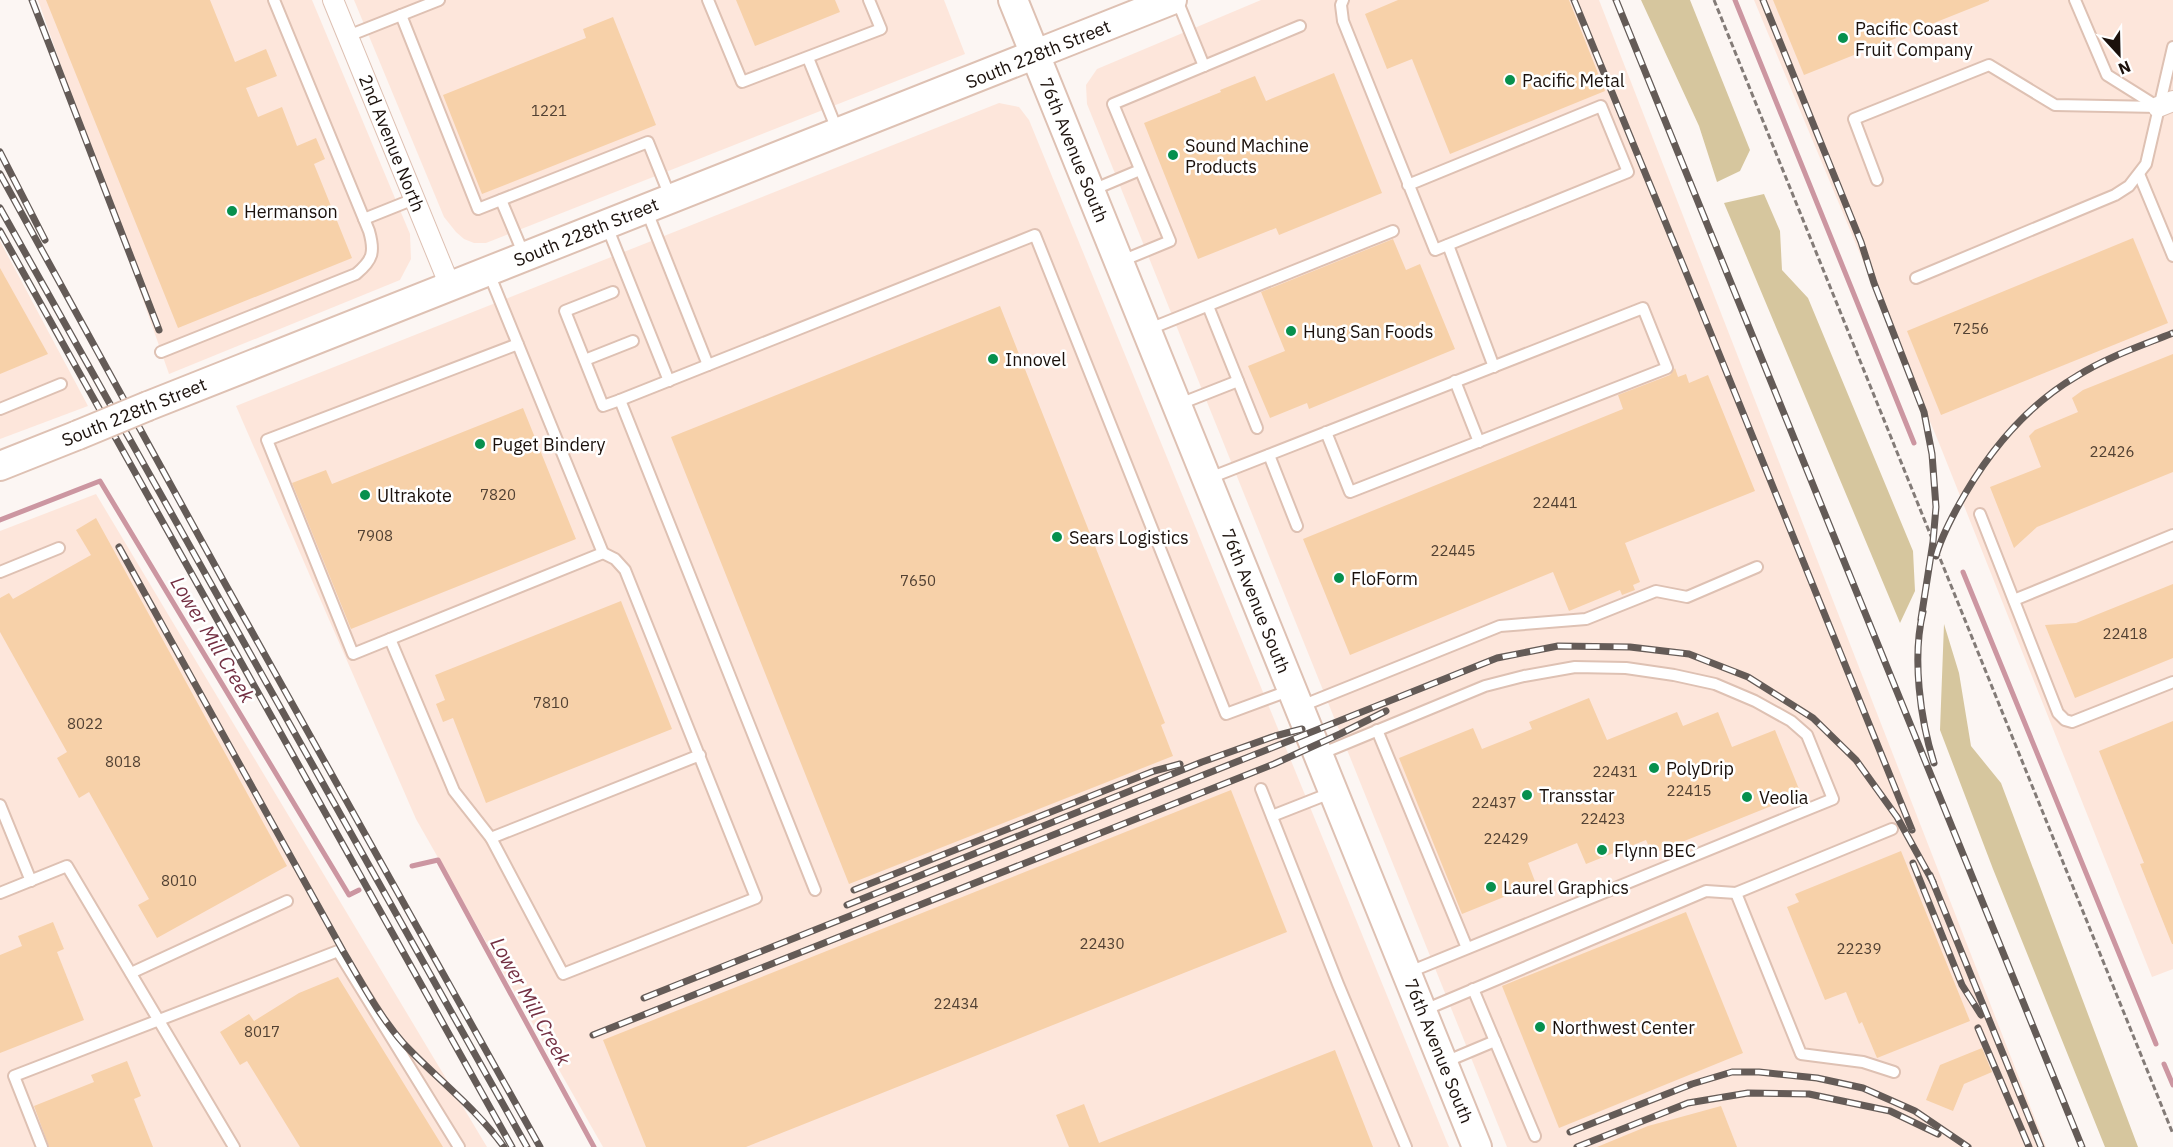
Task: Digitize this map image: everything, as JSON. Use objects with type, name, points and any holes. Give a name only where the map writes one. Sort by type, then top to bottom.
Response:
[{"type":"street","name":"2nd Avenue North","points":[[333,0],[450,286]]},
{"type":"street","name":"76th Avenue South","points":[[1013,0],[1478,1147]]},
{"type":"street","name":"South 228th Street","points":[[0,466],[1167,1]]},
{"type":"lane","points":[[161,352],[356,274],[369,263],[373,246],[364,219],[274,0]]},
{"type":"lane","points":[[348,36],[439,0]]},
{"type":"lane","points":[[708,0],[742,82],[881,29],[869,0]]},
{"type":"lane","points":[[1343,0],[1341,5],[1343,21],[1408,185],[1435,250],[1628,172],[1601,106],[1408,185]]},
{"type":"lane","points":[[2075,0],[2107,75],[2166,104]]},
{"type":"lane","points":[[1167,1],[1204,66]]},
{"type":"lane","points":[[401,15],[478,209],[648,142],[658,204],[708,364]]},
{"type":"lane","points":[[1119,262],[1170,241],[1113,104],[1300,26]]},
{"type":"lane","points":[[1916,278],[2115,195],[2129,186],[2146,164],[2166,104],[2173,47]]},
{"type":"lane","points":[[808,58],[838,133]]},
{"type":"lane","points":[[1877,180],[1854,119],[1989,65],[2055,105],[2166,104]]},
{"type":"lane","points":[[1090,191],[1140,170]]},
{"type":"lane","points":[[2139,174],[2173,256]]},
{"type":"lane","points":[[364,219],[414,199]]},
{"type":"lane","points":[[501,200],[524,256]]},
{"type":"lane","points":[[606,224],[669,381]]},
{"type":"lane","points":[[1146,330],[1393,231]]},
{"type":"lane","points":[[614,292],[565,311],[603,406],[1035,235],[1226,714],[1296,698],[1500,626],[1586,619],[1656,591],[1687,597],[1757,567]]},
{"type":"lane","points":[[1448,245],[1494,367]]},
{"type":"lane","points":[[390,639],[454,791],[491,838],[563,974],[756,898],[626,570],[615,559],[603,553],[488,271]]},
{"type":"lane","points":[[1208,306],[1257,428]]},
{"type":"lane","points":[[1207,479],[1455,381],[1643,308],[1667,368],[1350,492],[1326,432]]},
{"type":"lane","points":[[585,360],[633,340]]},
{"type":"lane","points":[[518,344],[267,440],[353,654],[603,553]]},
{"type":"lane","points":[[1177,406],[1238,381]]},
{"type":"lane","points":[[1455,381],[1479,442]]},
{"type":"lane","points":[[0,408],[61,384]]},
{"type":"lane","points":[[620,400],[814,890]]},
{"type":"lane","points":[[1269,455],[1297,526]]},
{"type":"lane","points":[[1980,514],[2058,713],[2065,720],[2072,722],[2173,682]]},
{"type":"lane","points":[[2014,600],[2173,535]]},
{"type":"lane","points":[[0,572],[59,548]]},
{"type":"lane","points":[[1318,755],[1485,686],[1575,667],[1636,670],[1714,684],[1755,701],[1791,721],[1807,735],[1833,799],[1407,973]]},
{"type":"lane","points":[[1377,730],[1467,948]]},
{"type":"lane","points":[[491,838],[700,755]]},
{"type":"lane","points":[[1261,789],[1338,984],[1406,1147]]},
{"type":"lane","points":[[1272,816],[1334,792]]},
{"type":"lane","points":[[0,806],[31,880]]},
{"type":"lane","points":[[1422,1011],[1706,891],[1736,893],[1892,829]]},
{"type":"lane","points":[[0,893],[67,866],[234,1147]]},
{"type":"lane","points":[[1736,893],[1801,1053],[1863,1062],[1894,1072]]},
{"type":"lane","points":[[130,973],[287,901]]},
{"type":"lane","points":[[42,1147],[14,1076],[338,951],[459,1147]]},
{"type":"lane","points":[[1473,989],[1535,1136]]},
{"type":"lane","points":[[1443,1063],[1495,1041]]},
{"type":"path","points":[[1713,0],[2173,1134]]},
{"type":"shaded area","name":"Hermanson","points":[[38,0],[312,0],[410,234],[411,259],[400,280],[169,374]]},
{"type":"shaded area","points":[[354,0],[944,0],[965,54],[486,243],[474,243],[464,239],[444,217]]},
{"type":"shaded area","points":[[1261,0],[1599,0],[2046,1147],[1507,1147],[1087,104],[1086,85],[1097,69]]},
{"type":"shaded area","points":[[1641,0],[1690,0],[1750,150],[1740,171],[1717,182],[1699,126]]},
{"type":"shaded area","points":[[1754,0],[2173,0],[2173,969],[2152,977],[1939,443]]},
{"type":"shaded area","points":[[999,103],[1019,107],[1029,120],[1449,1147],[603,1147],[416,819],[236,406]]},
{"type":"shaded area","points":[[1764,194],[1780,231],[1782,270],[1808,298],[1913,551],[1915,591],[1900,623],[1724,203]]},
{"type":"shaded area","points":[[0,241],[88,406],[0,439]]},
{"type":"shaded area","points":[[96,494],[487,1147],[0,1147],[0,531]]},
{"type":"shaded area","points":[[1944,624],[1959,673],[1971,746],[2001,783],[2138,1147],[2105,1147],[1993,869],[1940,730]]},
{"type":"building","name":"Hermanson","points":[[46,0],[210,0],[235,62],[266,49],[277,76],[246,88],[258,117],[282,107],[297,146],[316,138],[325,159],[314,164],[352,258],[178,328]]},
{"type":"building","points":[[736,0],[835,0],[840,12],[755,46]]},
{"type":"building","name":"Pacific Metal","points":[[1398,0],[1569,0],[1605,91],[1450,154],[1412,59],[1387,69],[1365,14]]},
{"type":"building","name":"Pacific Coast Fruit Company","points":[[1773,0],[1989,0],[1989,1],[1804,75]]},
{"type":"building","points":[[613,17],[656,125],[482,194],[443,95],[586,38],[583,29]]},
{"type":"building","points":[[1334,73],[1382,193],[1279,235],[1276,228],[1198,259],[1144,123],[1255,76],[1266,101]]},
{"type":"building","points":[[2133,238],[2168,323],[1941,415],[1907,331]]},
{"type":"building","points":[[1393,239],[1406,270],[1420,264],[1455,349],[1309,409],[1307,403],[1270,418],[1248,366],[1285,351],[1261,292]]},
{"type":"building","points":[[0,268],[48,354],[0,374]]},
{"type":"building","points":[[1000,306],[1165,723],[1161,725],[1173,756],[849,884],[671,437]]},
{"type":"building","points":[[2173,354],[2173,472],[2037,527],[2014,548],[1990,487],[2041,467],[2029,436],[2035,430],[2078,412],[2072,398],[2083,390]]},
{"type":"building","points":[[1675,368],[1678,377],[1686,374],[1689,383],[1708,375],[1755,491],[1625,543],[1640,582],[1633,585],[1635,590],[1622,595],[1620,590],[1569,611],[1553,572],[1350,655],[1303,539],[1623,409],[1618,395],[1670,375]]},
{"type":"building","points":[[523,408],[576,539],[351,629],[292,483],[326,470],[332,484]]},
{"type":"building","points":[[96,518],[287,866],[157,938],[138,905],[149,899],[89,792],[79,798],[57,758],[67,752],[0,632],[0,598],[9,593],[13,599],[91,555],[76,530]]},
{"type":"building","points":[[2173,584],[2173,658],[2075,698],[2045,625],[2076,623]]},
{"type":"building","points":[[621,601],[672,729],[486,803],[453,718],[443,722],[436,704],[445,700],[435,675]]},
{"type":"building","points":[[1589,698],[1607,740],[1677,712],[1683,726],[1718,712],[1732,747],[1775,730],[1801,794],[1652,854],[1646,840],[1586,864],[1577,843],[1528,863],[1536,884],[1462,914],[1399,758],[1473,728],[1482,749],[1532,729],[1529,722]]},
{"type":"building","points":[[2173,721],[2172,944],[2140,864],[2144,863],[2099,751]]},
{"type":"building","points":[[1231,790],[1287,932],[746,1147],[646,1147],[603,1040]]},
{"type":"building","points":[[1901,851],[1970,1021],[1877,1058],[1862,1022],[1859,1024],[1846,992],[1825,1000],[1787,907],[1799,902],[1795,894]]},
{"type":"building","points":[[1686,912],[1743,1053],[1559,1128],[1502,986]]},
{"type":"building","points":[[53,922],[64,949],[57,952],[84,1020],[0,1053],[0,955],[22,946],[18,936]]},
{"type":"building","points":[[338,977],[443,1147],[300,1147],[247,1061],[240,1065],[220,1032],[249,1014],[254,1021],[299,993]]},
{"type":"building","points":[[1982,1048],[1992,1072],[1964,1084],[1953,1111],[1926,1100],[1940,1065]]},
{"type":"building","points":[[1335,1050],[1373,1147],[1069,1147],[1056,1115],[1084,1104],[1099,1143]]},
{"type":"building","points":[[127,1061],[141,1096],[134,1099],[153,1147],[49,1147],[34,1106],[94,1082],[91,1075]]},
{"type":"building","points":[[1721,1106],[1737,1147],[1597,1147],[1648,1126]]},
{"type":"waterway","points":[[1735,0],[1914,443]]},
{"type":"waterway","name":"Lower Mill Creek","points":[[0,520],[100,481],[349,895],[359,890]]},
{"type":"waterway","points":[[1963,572],[2156,1044]]},
{"type":"waterway","name":"Lower Mill Creek","points":[[412,866],[438,860],[594,1147]]},
{"type":"waterway","points":[[2164,1064],[2173,1085]]},
{"type":"railway","points":[[32,0],[159,330]]},
{"type":"railway","points":[[1574,0],[1912,830]]},
{"type":"railway","points":[[1616,0],[2082,1147]]},
{"type":"railway","points":[[1763,0],[1861,242],[1874,283],[1924,412],[1932,454],[1936,507],[1921,619]]},
{"type":"railway","points":[[0,152],[45,240]]},
{"type":"railway","points":[[0,174],[223,580],[540,1147]]},
{"type":"railway","points":[[0,208],[527,1147]]},
{"type":"railway","points":[[0,231],[512,1147]]},
{"type":"railway","points":[[1936,556],[1947,527],[1967,490],[1993,452],[2040,402],[2088,369],[2173,333]]},
{"type":"railway","points":[[119,547],[343,951],[379,1011],[404,1044],[468,1106],[504,1147]]},
{"type":"railway","points":[[1923,612],[1918,648],[1919,688],[1921,708],[1934,763]]},
{"type":"railway","points":[[644,998],[1497,658],[1558,646],[1630,647],[1689,654],[1748,677],[1813,718],[1856,760],[1897,817],[1933,882]]},
{"type":"railway","points":[[593,1035],[1274,764],[1386,711]]},
{"type":"railway","points":[[847,905],[1202,762],[1275,736],[1302,729]]},
{"type":"railway","points":[[854,890],[1154,771],[1180,764]]},
{"type":"railway","points":[[1913,863],[1962,985],[1981,1015]]},
{"type":"railway","points":[[1930,875],[2041,1147]]},
{"type":"railway","points":[[1978,1028],[2029,1147]]},
{"type":"railway","points":[[1570,1132],[1692,1084],[1732,1072],[1759,1072],[1817,1078],[1863,1088],[1915,1111],[1968,1147]]},
{"type":"railway","points":[[1577,1147],[1688,1103],[1748,1093],[1809,1094],[1890,1111],[1938,1134]]},
{"type":"place","name":"Pacific Coast Fruit Company","points":[[1843,38]]},
{"type":"place","name":"Pacific Metal","points":[[1510,80]]},
{"type":"place","name":"Sound Machine Products","points":[[1173,155]]},
{"type":"place","name":"Hermanson","points":[[232,211]]},
{"type":"place","name":"Hung San Foods","points":[[1291,331]]},
{"type":"place","name":"Innovel","points":[[993,359]]},
{"type":"place","name":"Puget Bindery","points":[[480,444]]},
{"type":"place","name":"Ultrakote","points":[[365,495]]},
{"type":"place","name":"Sears Logistics","points":[[1057,537]]},
{"type":"place","name":"FloForm","points":[[1339,578]]},
{"type":"place","name":"PolyDrip","points":[[1654,768]]},
{"type":"place","name":"Transstar","points":[[1527,795]]},
{"type":"place","name":"Veolia","points":[[1747,797]]},
{"type":"place","name":"Flynn BEC","points":[[1602,850]]},
{"type":"place","name":"Laurel Graphics","points":[[1491,887]]},
{"type":"place","name":"Northwest Center","points":[[1540,1027]]}]
